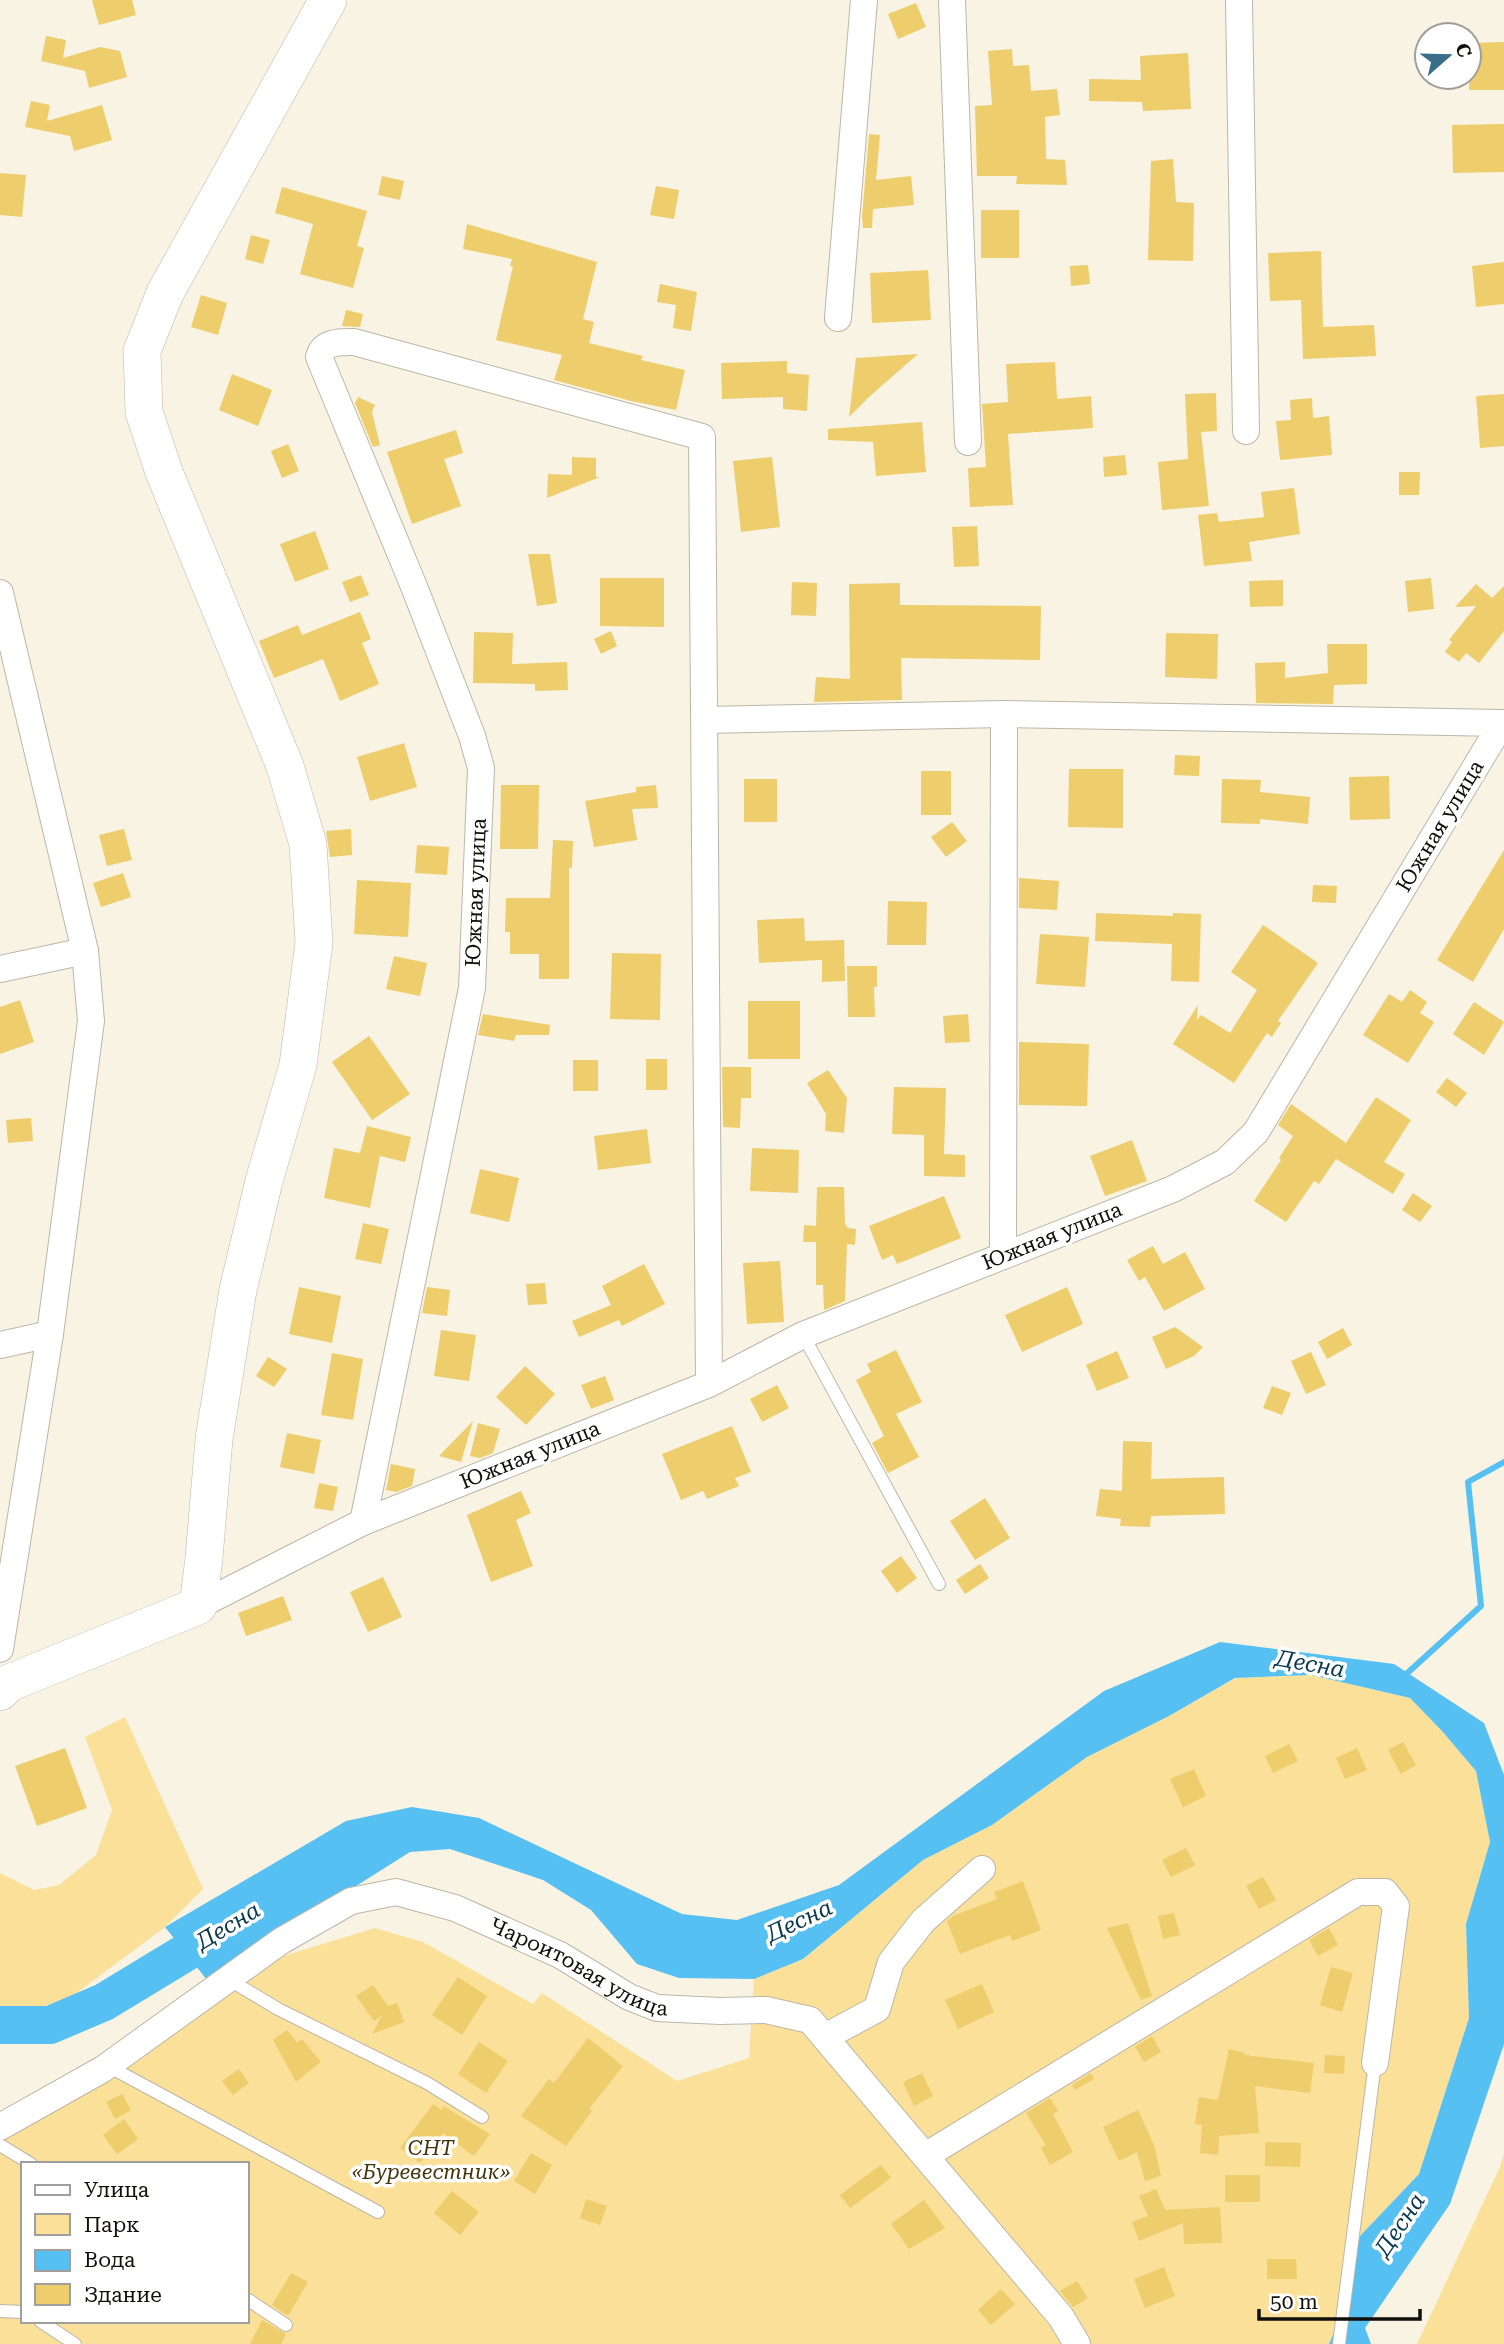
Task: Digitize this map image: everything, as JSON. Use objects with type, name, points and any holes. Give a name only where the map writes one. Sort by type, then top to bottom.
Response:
[{"type":"street","points":[[198,1606],[214,1439],[238,1290],[264,1181],[298,1065],[314,943],[308,844],[301,818],[285,766],[164,472],[144,412],[142,351],[164,293],[328,0]]},
{"type":"street","points":[[838,318],[864,0]]},
{"type":"street","points":[[952,0],[968,442]]},
{"type":"street","points":[[1239,0],[1246,431]]},
{"type":"street","name":"Южная улица","points":[[363,1522],[472,988],[481,768],[472,736],[415,589],[319,357],[320,351],[337,342],[354,342],[702,437],[705,720],[1004,714],[1503,722]]},
{"type":"street","points":[[1,596],[85,951],[91,1021],[2,1670],[198,1606],[363,1522]]},
{"type":"street","points":[[1003,1256],[1004,714]]},
{"type":"street","points":[[705,720],[709,1384]]},
{"type":"street","name":"Южная улица","points":[[363,1522],[709,1384],[803,1335],[1173,1189],[1225,1162],[1256,1132],[1503,722]]},
{"type":"street","points":[[0,970],[85,951]]},
{"type":"street","points":[[0,1345],[50,1334]]},
{"type":"street","points":[[825,2037],[877,2009],[891,1962],[922,1922],[982,1869]]},
{"type":"street","name":"Чароитовая улица","points":[[0,2127],[107,2066],[281,1941],[351,1901],[396,1892],[455,1908],[560,1955],[629,1997],[657,2008],[766,2010],[810,2020],[1061,2318],[1077,2344]]},
{"type":"street","points":[[925,2156],[1358,1892],[1385,1892],[1396,1906],[1375,2063]]},
{"type":"lane","points":[[803,1335],[939,1584]]},
{"type":"lane","points":[[228,1979],[278,2009],[427,2083],[482,2117]]},
{"type":"lane","points":[[1339,2344],[1375,2063]]},
{"type":"lane","points":[[107,2066],[378,2213]]},
{"type":"lane","points":[[0,2145],[28,2162]]},
{"type":"lane","points":[[248,2300],[286,2325]]},
{"type":"lane","points":[[0,2311],[21,2312]]},
{"type":"lane","points":[[43,2323],[75,2344]]},
{"type":"green space","name":"СНТ «Буревестник»","points":[[1311,1675],[1410,1698],[1476,1771],[1490,1842],[1466,1924],[1469,2018],[1419,2174],[1360,2236],[1342,2314],[1329,2344],[0,2344],[0,2142],[283,1956],[375,1928],[423,1942],[533,2004],[542,1993],[677,2081],[749,2058],[754,1979],[803,1959],[923,1860],[992,1825],[1087,1757],[1169,1716],[1236,1678]]},
{"type":"green space","points":[[125,1717],[203,1889],[165,1927],[71,1997],[20,2014],[0,2011],[0,1873],[34,1890],[59,1885],[96,1855],[112,1810],[85,1737]]},
{"type":"green space","points":[[1504,2153],[1504,2344],[1417,2344],[1500,2167]]},
{"type":"water","points":[[1220,1642],[1394,1664],[1484,1723],[1504,1775],[1504,2044],[1450,2204],[1365,2328],[1371,2344],[1329,2344],[1342,2314],[1360,2236],[1419,2174],[1469,2018],[1466,1924],[1490,1842],[1476,1771],[1410,1698],[1311,1675],[1235,1678],[1169,1716],[1087,1757],[992,1825],[923,1860],[803,1959],[754,1979],[679,1978],[637,1964],[591,1910],[543,1880],[450,1849],[410,1852],[207,1980],[165,1927],[346,1821],[412,1807],[479,1818],[682,1914],[737,1920],[839,1885],[1104,1691]]},
{"type":"building","points":[[92,0],[132,0],[136,15],[99,25]]},
{"type":"building","points":[[916,3],[926,27],[898,39],[888,14]]},
{"type":"building","points":[[46,36],[66,40],[63,58],[100,47],[120,51],[127,77],[89,88],[85,71],[41,61]]},
{"type":"building","points":[[1504,42],[1504,90],[1483,90],[1483,43]]},
{"type":"building","points":[[1012,49],[1013,66],[1029,65],[1031,91],[1057,89],[1060,115],[1045,117],[1046,159],[1065,160],[1067,185],[1016,184],[1017,176],[977,176],[975,106],[992,105],[988,51]]},
{"type":"building","points":[[1188,53],[1191,109],[1143,111],[1142,102],[1089,101],[1089,79],[1141,80],[1140,56]]},
{"type":"building","points":[[31,101],[50,105],[47,121],[102,105],[112,140],[74,151],[70,136],[25,127]]},
{"type":"building","points":[[1504,124],[1504,172],[1453,173],[1452,125]]},
{"type":"building","points":[[869,134],[880,135],[876,180],[911,176],[914,205],[873,209],[872,228],[863,228],[862,217]]},
{"type":"building","points":[[1173,159],[1176,202],[1194,203],[1193,261],[1148,260],[1151,161]]},
{"type":"building","points":[[0,173],[26,175],[22,217],[0,215]]},
{"type":"building","points":[[382,176],[404,181],[400,200],[378,195]]},
{"type":"building","points":[[656,186],[679,190],[674,219],[650,215]]},
{"type":"building","points":[[282,187],[367,211],[357,246],[364,248],[353,288],[300,274],[313,224],[275,213]]},
{"type":"building","points":[[981,210],[1019,210],[1019,258],[981,258]]},
{"type":"building","points":[[467,224],[597,262],[583,319],[594,322],[589,343],[643,356],[641,360],[685,370],[676,410],[554,380],[562,355],[496,340],[513,266],[510,266],[512,259],[463,249]]},
{"type":"building","points":[[251,235],[270,240],[263,264],[245,259]]},
{"type":"building","points":[[1321,251],[1323,327],[1374,325],[1376,356],[1303,359],[1301,300],[1270,301],[1268,253]]},
{"type":"building","points":[[1504,262],[1504,304],[1476,307],[1472,266]]},
{"type":"building","points":[[1088,265],[1090,284],[1071,286],[1070,266]]},
{"type":"building","points":[[928,270],[931,320],[872,323],[870,273]]},
{"type":"building","points":[[660,284],[697,292],[691,331],[673,328],[676,305],[657,302]]},
{"type":"building","points":[[201,295],[227,303],[218,335],[191,327]]},
{"type":"building","points":[[346,310],[363,314],[360,327],[342,326]]},
{"type":"building","points":[[918,354],[870,396],[849,417],[856,358]]},
{"type":"building","points":[[787,361],[787,373],[809,375],[807,411],[783,409],[783,397],[722,399],[721,363]]},
{"type":"building","points":[[1055,362],[1057,399],[1091,396],[1093,428],[1008,434],[1013,505],[970,507],[968,468],[986,467],[982,404],[1008,402],[1006,364]]},
{"type":"building","points":[[232,374],[272,390],[258,426],[219,410]]},
{"type":"building","points":[[1216,393],[1217,431],[1201,432],[1209,506],[1162,510],[1158,462],[1188,459],[1185,394]]},
{"type":"building","points":[[1504,394],[1504,446],[1480,448],[1476,396]]},
{"type":"building","points":[[358,397],[375,405],[372,412],[380,445],[373,447],[355,403]]},
{"type":"building","points":[[1312,398],[1313,418],[1329,416],[1332,455],[1280,460],[1276,421],[1291,420],[1290,400]]},
{"type":"building","points":[[922,422],[926,472],[876,476],[873,442],[828,440],[828,429]]},
{"type":"building","points":[[456,430],[463,453],[444,459],[461,506],[412,524],[387,452]]},
{"type":"building","points":[[288,444],[299,471],[282,478],[271,451]]},
{"type":"building","points":[[1125,455],[1127,475],[1104,477],[1103,457]]},
{"type":"building","points":[[572,457],[596,458],[596,477],[600,477],[547,498],[548,474],[572,475]]},
{"type":"building","points":[[772,457],[780,527],[741,532],[733,461]]},
{"type":"building","points":[[1399,472],[1420,472],[1419,495],[1399,495]]},
{"type":"building","points":[[1294,488],[1300,534],[1249,542],[1252,561],[1204,566],[1198,515],[1217,513],[1219,522],[1264,517],[1261,492]]},
{"type":"building","points":[[977,526],[979,566],[954,567],[952,527]]},
{"type":"building","points":[[315,531],[329,569],[295,582],[280,544]]},
{"type":"building","points":[[528,554],[550,554],[557,603],[537,606]]},
{"type":"building","points":[[361,575],[369,595],[350,602],[342,582]]},
{"type":"building","points":[[600,578],[664,578],[664,627],[600,626]]},
{"type":"building","points":[[1431,578],[1434,609],[1408,612],[1405,581]]},
{"type":"building","points":[[1283,580],[1283,606],[1250,607],[1249,581]]},
{"type":"building","points":[[792,582],[817,583],[816,616],[791,615]]},
{"type":"building","points":[[900,583],[900,605],[1041,606],[1040,660],[901,658],[902,700],[814,702],[816,677],[850,679],[849,584]]},
{"type":"building","points":[[1476,584],[1492,598],[1504,586],[1504,631],[1479,663],[1466,653],[1459,662],[1445,652],[1452,642],[1449,640],[1476,606],[1455,607]]},
{"type":"building","points":[[360,612],[371,639],[362,643],[379,684],[340,701],[323,659],[274,678],[259,641],[298,625],[302,635]]},
{"type":"building","points":[[611,631],[617,646],[601,654],[594,639]]},
{"type":"building","points":[[474,632],[513,633],[512,664],[567,662],[568,690],[535,691],[535,684],[473,683]]},
{"type":"building","points":[[1166,633],[1218,634],[1217,679],[1165,677]]},
{"type":"building","points":[[1327,644],[1367,644],[1367,684],[1334,685],[1333,704],[1256,703],[1255,663],[1285,662],[1285,678],[1328,673]]},
{"type":"building","points":[[404,743],[417,787],[370,801],[357,757]]},
{"type":"building","points":[[1175,755],[1200,756],[1199,776],[1174,775]]},
{"type":"building","points":[[1069,769],[1123,769],[1123,828],[1068,827]]},
{"type":"building","points":[[921,771],[951,771],[951,815],[921,815]]},
{"type":"building","points":[[1389,776],[1390,819],[1350,820],[1349,777]]},
{"type":"building","points":[[744,779],[777,779],[777,822],[744,822]]},
{"type":"building","points":[[1222,779],[1261,780],[1260,792],[1310,797],[1308,824],[1260,819],[1260,824],[1221,823]]},
{"type":"building","points":[[501,785],[539,785],[538,849],[500,849]]},
{"type":"building","points":[[656,785],[658,808],[632,809],[637,840],[594,847],[585,801],[636,792],[636,787]]},
{"type":"building","points":[[952,822],[967,841],[946,857],[931,837]]},
{"type":"building","points":[[124,829],[132,860],[107,866],[99,835]]},
{"type":"building","points":[[351,829],[352,855],[330,857],[326,831]]},
{"type":"building","points":[[553,840],[573,841],[572,868],[569,868],[569,979],[539,979],[539,954],[510,954],[510,932],[505,932],[506,898],[550,898]]},
{"type":"building","points":[[417,845],[449,847],[447,875],[415,873]]},
{"type":"building","points":[[1504,850],[1504,929],[1473,982],[1437,960]]},
{"type":"building","points":[[123,873],[131,897],[101,907],[93,883]]},
{"type":"building","points":[[1019,878],[1059,881],[1057,910],[1019,908]]},
{"type":"building","points":[[357,880],[411,883],[408,937],[354,934]]},
{"type":"building","points":[[1313,885],[1337,886],[1336,903],[1312,902]]},
{"type":"building","points":[[888,901],[927,902],[926,945],[887,945]]},
{"type":"building","points":[[1096,913],[1173,916],[1173,913],[1201,914],[1199,982],[1171,981],[1172,944],[1095,941]]},
{"type":"building","points":[[804,918],[805,941],[844,940],[845,981],[822,982],[822,960],[759,963],[757,920]]},
{"type":"building","points":[[1263,925],[1318,963],[1278,1021],[1281,1023],[1272,1037],[1267,1033],[1234,1083],[1173,1044],[1198,1005],[1197,1020],[1201,1015],[1230,1033],[1257,990],[1231,972]]},
{"type":"building","points":[[1040,934],[1089,937],[1085,987],[1036,984]]},
{"type":"building","points":[[612,953],[661,954],[660,1020],[610,1019]]},
{"type":"building","points":[[394,956],[427,963],[420,996],[386,989]]},
{"type":"building","points":[[847,966],[877,966],[877,987],[874,987],[875,1017],[848,1017]]},
{"type":"building","points":[[1410,990],[1427,1002],[1420,1013],[1434,1022],[1408,1063],[1363,1035],[1389,994],[1402,1002]]},
{"type":"building","points":[[20,1000],[34,1042],[0,1054],[0,1007]]},
{"type":"building","points":[[748,1001],[800,1001],[800,1059],[748,1059]]},
{"type":"building","points":[[1474,1002],[1504,1022],[1484,1055],[1453,1034]]},
{"type":"building","points":[[483,1014],[550,1025],[549,1035],[516,1035],[514,1041],[478,1035]]},
{"type":"building","points":[[968,1014],[970,1042],[945,1043],[943,1016]]},
{"type":"building","points":[[369,1036],[410,1094],[372,1120],[332,1062]]},
{"type":"building","points":[[1019,1042],[1089,1044],[1087,1106],[1019,1105]]},
{"type":"building","points":[[646,1059],[667,1059],[667,1090],[646,1090]]},
{"type":"building","points":[[573,1060],[598,1060],[598,1091],[573,1091]]},
{"type":"building","points":[[722,1067],[751,1067],[751,1098],[741,1098],[740,1128],[723,1127]]},
{"type":"building","points":[[828,1070],[847,1098],[844,1133],[825,1131],[826,1114],[807,1083]]},
{"type":"building","points":[[1447,1078],[1467,1093],[1456,1107],[1436,1092]]},
{"type":"building","points":[[894,1087],[946,1088],[944,1154],[965,1155],[965,1177],[924,1176],[924,1135],[892,1134]]},
{"type":"building","points":[[1376,1097],[1411,1120],[1384,1162],[1405,1174],[1393,1194],[1336,1159],[1319,1184],[1314,1181],[1286,1222],[1254,1201],[1293,1136],[1278,1125],[1291,1104],[1346,1143]]},
{"type":"building","points":[[31,1118],[33,1141],[8,1143],[6,1120]]},
{"type":"building","points":[[367,1126],[411,1137],[405,1162],[380,1156],[370,1208],[324,1198],[334,1148],[360,1153]]},
{"type":"building","points":[[647,1129],[651,1163],[598,1170],[594,1136]]},
{"type":"building","points":[[1132,1140],[1147,1181],[1105,1196],[1090,1156]]},
{"type":"building","points":[[752,1148],[799,1150],[798,1193],[750,1191]]},
{"type":"building","points":[[480,1169],[519,1178],[509,1222],[470,1213]]},
{"type":"building","points":[[817,1187],[844,1187],[845,1225],[847,1228],[856,1229],[855,1245],[847,1244],[845,1301],[824,1310],[823,1285],[816,1285],[816,1242],[803,1242],[804,1225],[816,1226]]},
{"type":"building","points":[[1413,1193],[1432,1206],[1420,1222],[1402,1210]]},
{"type":"building","points":[[944,1196],[961,1238],[897,1264],[893,1255],[882,1260],[869,1226]]},
{"type":"building","points":[[363,1223],[389,1229],[381,1264],[355,1259]]},
{"type":"building","points":[[1153,1246],[1163,1264],[1185,1252],[1205,1289],[1164,1311],[1145,1277],[1139,1281],[1127,1260]]},
{"type":"building","points":[[780,1261],[784,1322],[747,1324],[743,1263]]},
{"type":"building","points":[[644,1264],[665,1304],[622,1326],[619,1320],[579,1337],[572,1321],[611,1305],[602,1286]]},
{"type":"building","points":[[545,1283],[547,1304],[528,1305],[526,1284]]},
{"type":"building","points":[[299,1287],[341,1296],[332,1343],[289,1334]]},
{"type":"building","points":[[427,1287],[450,1290],[447,1316],[422,1313]]},
{"type":"building","points":[[1067,1287],[1083,1324],[1022,1352],[1005,1315]]},
{"type":"building","points":[[1175,1327],[1203,1347],[1194,1356],[1166,1369],[1152,1337]]},
{"type":"building","points":[[1343,1328],[1352,1345],[1327,1359],[1318,1342]]},
{"type":"building","points":[[441,1330],[476,1335],[469,1381],[434,1376]]},
{"type":"building","points":[[896,1350],[922,1402],[896,1414],[919,1457],[888,1473],[872,1443],[884,1436],[856,1380],[871,1372],[867,1364]]},
{"type":"building","points":[[1117,1351],[1129,1378],[1097,1391],[1086,1365]]},
{"type":"building","points":[[1311,1352],[1326,1385],[1306,1394],[1291,1361]]},
{"type":"building","points":[[332,1353],[363,1359],[353,1420],[321,1415]]},
{"type":"building","points":[[268,1357],[287,1369],[274,1387],[256,1376]]},
{"type":"building","points":[[525,1366],[555,1394],[526,1425],[496,1397]]},
{"type":"building","points":[[605,1376],[614,1400],[591,1409],[581,1385]]},
{"type":"building","points":[[777,1385],[789,1408],[762,1422],[750,1399]]},
{"type":"building","points":[[1272,1386],[1291,1393],[1282,1415],[1263,1408]]},
{"type":"building","points":[[473,1421],[461,1462],[439,1456]]},
{"type":"building","points":[[478,1423],[500,1429],[493,1453],[480,1458],[470,1456]]},
{"type":"building","points":[[732,1426],[751,1472],[735,1478],[739,1486],[707,1499],[703,1491],[681,1500],[662,1454]]},
{"type":"building","points":[[287,1433],[321,1440],[314,1474],[280,1467]]},
{"type":"building","points":[[1123,1441],[1152,1442],[1151,1479],[1224,1477],[1225,1514],[1151,1516],[1150,1527],[1120,1526],[1121,1519],[1096,1516],[1100,1489],[1122,1491]]},
{"type":"building","points":[[391,1464],[415,1469],[412,1486],[396,1492],[386,1490]]},
{"type":"building","points":[[319,1483],[338,1487],[333,1511],[314,1508]]},
{"type":"building","points":[[521,1491],[531,1513],[516,1520],[533,1566],[491,1582],[467,1515]]},
{"type":"building","points":[[985,1498],[1010,1538],[975,1560],[950,1521]]},
{"type":"building","points":[[901,1556],[917,1578],[897,1593],[881,1571]]},
{"type":"building","points":[[980,1564],[989,1578],[965,1594],[956,1580]]},
{"type":"building","points":[[383,1577],[402,1617],[368,1632],[350,1592]]},
{"type":"building","points":[[283,1596],[292,1620],[246,1636],[238,1613]]},
{"type":"building","points":[[1403,1742],[1416,1765],[1401,1774],[1388,1750]]},
{"type":"building","points":[[1289,1744],[1298,1761],[1273,1773],[1265,1756]]},
{"type":"building","points":[[65,1748],[87,1808],[37,1826],[15,1766]]},
{"type":"building","points":[[1357,1748],[1367,1770],[1345,1779],[1336,1758]]},
{"type":"building","points":[[1194,1769],[1206,1796],[1183,1807],[1170,1779]]},
{"type":"building","points":[[1186,1848],[1195,1865],[1171,1877],[1162,1860]]},
{"type":"building","points":[[1263,1877],[1276,1900],[1259,1909],[1246,1886]]},
{"type":"building","points":[[1023,1881],[1041,1930],[1012,1941],[1010,1935],[960,1954],[947,1921],[953,1916],[997,1899],[994,1892]]},
{"type":"building","points":[[1174,1913],[1180,1935],[1163,1939],[1158,1916]]},
{"type":"building","points":[[1128,1923],[1152,1996],[1141,2000],[1107,1928]]},
{"type":"building","points":[[1329,1928],[1338,1945],[1318,1956],[1309,1940]]},
{"type":"building","points":[[1331,1967],[1353,1973],[1342,2012],[1320,2005]]},
{"type":"building","points":[[458,1977],[487,1996],[462,2035],[432,2015]]},
{"type":"building","points":[[982,1984],[994,2012],[958,2029],[945,2000]]},
{"type":"building","points":[[373,1985],[388,2006],[397,2003],[404,2022],[372,2034],[382,2015],[374,2021],[356,1996]]},
{"type":"building","points":[[287,2030],[297,2043],[302,2039],[321,2062],[296,2082],[273,2040]]},
{"type":"building","points":[[1152,2036],[1161,2052],[1144,2062],[1135,2047]]},
{"type":"building","points":[[588,2038],[623,2066],[589,2109],[592,2111],[566,2146],[521,2116],[549,2079],[554,2083]]},
{"type":"building","points":[[479,2042],[508,2061],[486,2093],[458,2074]]},
{"type":"building","points":[[1229,2049],[1245,2053],[1244,2055],[1314,2063],[1310,2093],[1255,2086],[1259,2133],[1219,2136],[1218,2155],[1200,2153],[1202,2125],[1195,2124],[1199,2097],[1218,2100]]},
{"type":"building","points":[[1325,2055],[1345,2056],[1344,2074],[1324,2073]]},
{"type":"building","points":[[239,2069],[249,2083],[233,2095],[222,2081]]},
{"type":"building","points":[[922,2073],[933,2096],[914,2106],[903,2082]]},
{"type":"building","points":[[1091,2073],[1094,2079],[1075,2090],[1072,2085]]},
{"type":"building","points":[[122,2094],[131,2110],[115,2119],[106,2102]]},
{"type":"building","points":[[1050,2098],[1058,2111],[1053,2114],[1073,2152],[1050,2165],[1041,2148],[1046,2145],[1026,2113]]},
{"type":"building","points":[[433,2104],[442,2110],[443,2106],[490,2134],[474,2156],[443,2133],[420,2163],[400,2148]]},
{"type":"building","points":[[1138,2110],[1154,2145],[1161,2176],[1145,2181],[1137,2152],[1119,2161],[1103,2127]]},
{"type":"building","points":[[124,2119],[138,2139],[117,2154],[103,2135]]},
{"type":"building","points":[[1265,2142],[1301,2143],[1300,2167],[1265,2166]]},
{"type":"building","points":[[531,2153],[552,2165],[535,2194],[514,2181]]},
{"type":"building","points":[[881,2165],[891,2178],[850,2208],[840,2195]]},
{"type":"building","points":[[1225,2175],[1260,2175],[1260,2202],[1225,2202]]},
{"type":"building","points":[[1156,2189],[1165,2210],[1220,2207],[1222,2243],[1184,2244],[1183,2223],[1139,2241],[1132,2222],[1148,2216],[1139,2196]]},
{"type":"building","points":[[452,2191],[479,2212],[460,2235],[434,2213]]},
{"type":"building","points":[[586,2199],[607,2206],[600,2225],[580,2218]]},
{"type":"building","points":[[924,2200],[945,2228],[909,2249],[891,2224]]},
{"type":"building","points":[[1267,2259],[1296,2259],[1297,2279],[1267,2279]]},
{"type":"building","points":[[1164,2267],[1175,2296],[1145,2308],[1134,2279]]},
{"type":"building","points":[[291,2273],[308,2282],[288,2316],[272,2305]]},
{"type":"building","points":[[1077,2281],[1088,2298],[1073,2307],[1060,2291]]},
{"type":"building","points":[[1001,2289],[1015,2304],[991,2325],[978,2310]]},
{"type":"building","points":[[262,2320],[286,2334],[281,2344],[250,2344]]},
{"type":"waterway","points":[[1403,1677],[1481,1606],[1468,1482],[1504,1462]]},
{"type":"waterway","name":"Десна","points":[[0,2025],[50,2025],[104,2002],[231,1925]]}]
